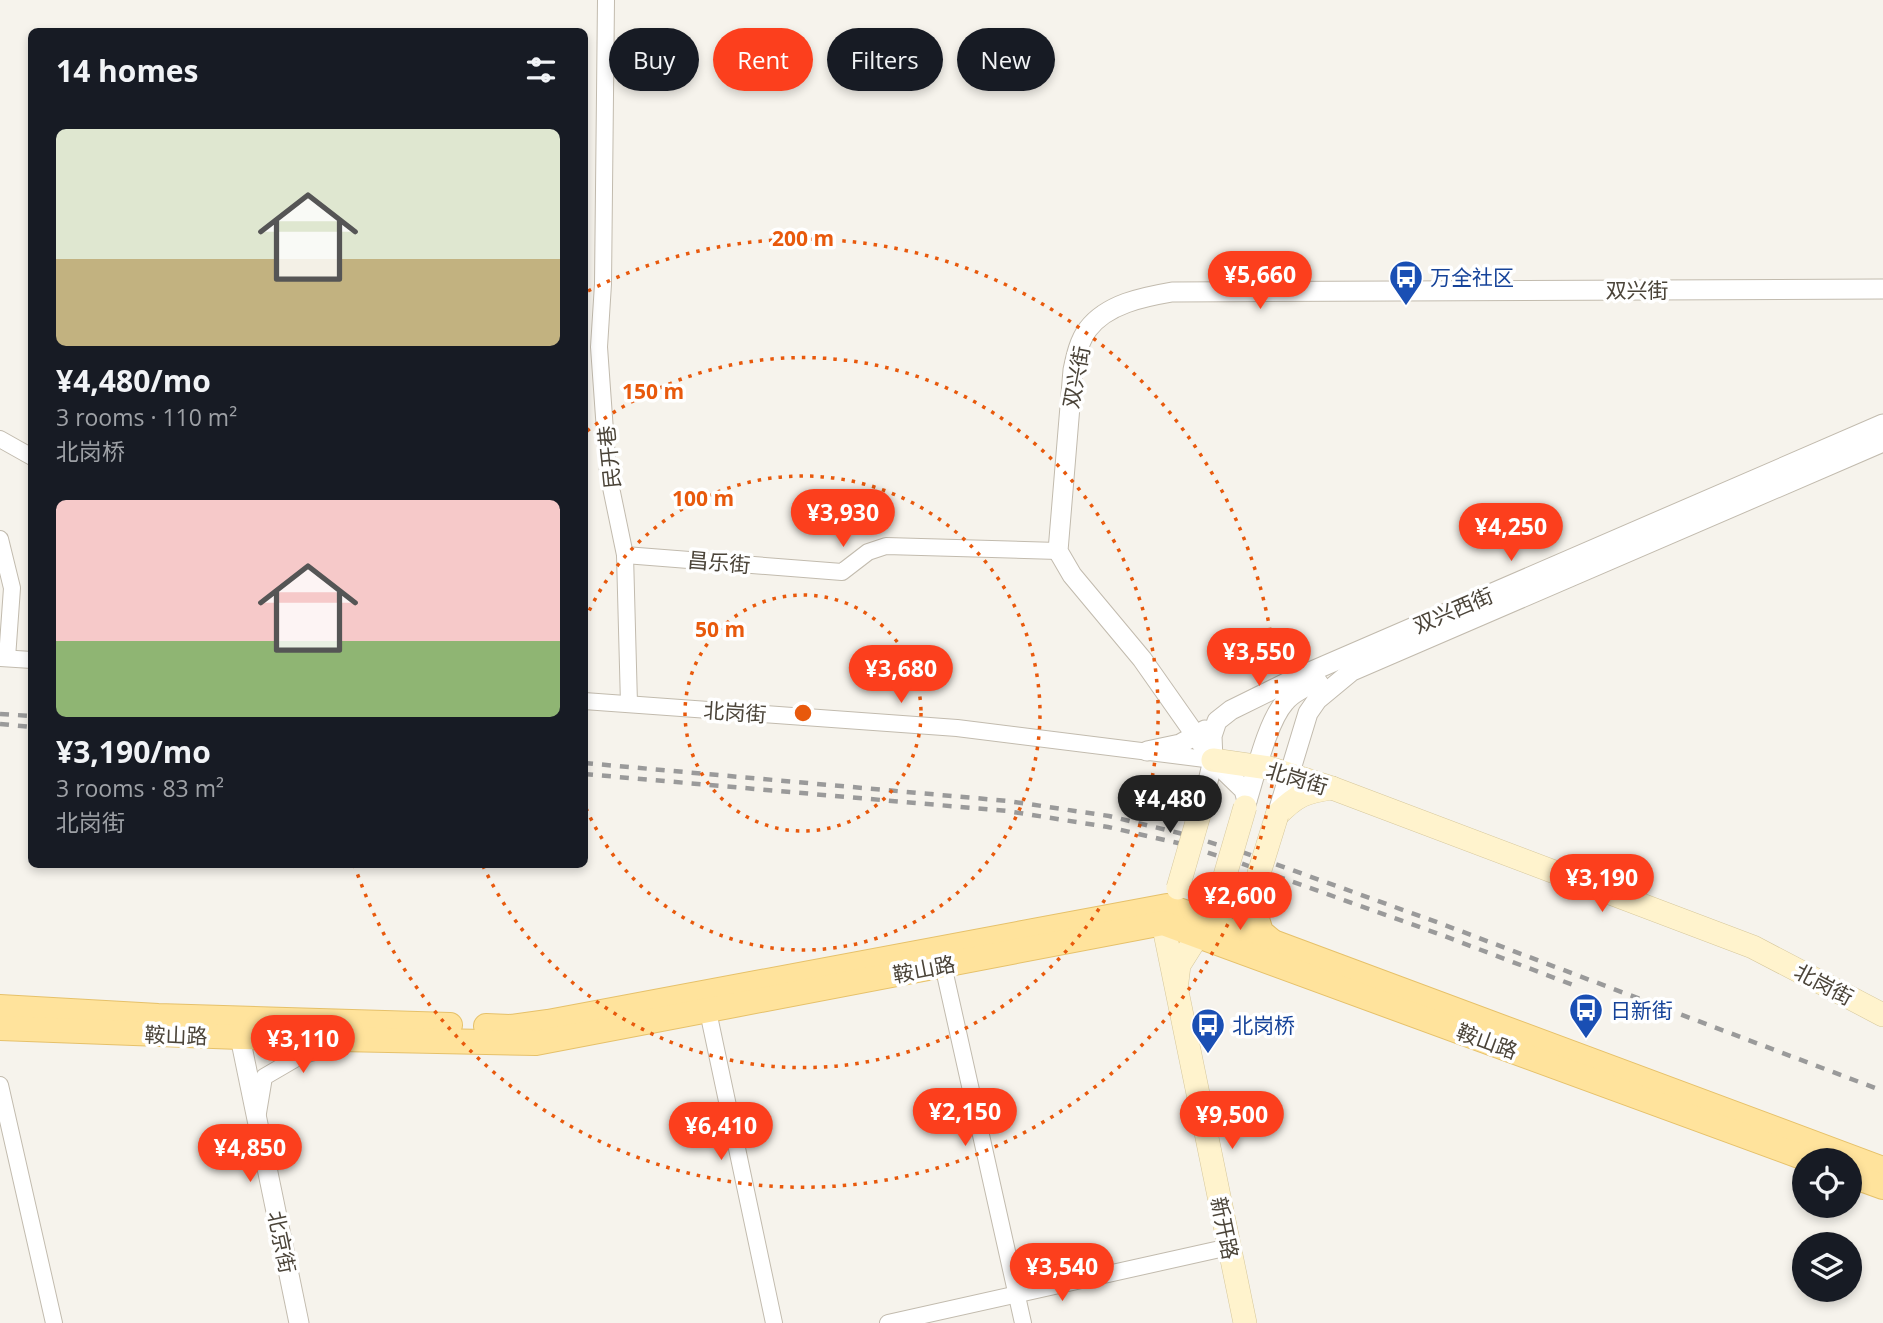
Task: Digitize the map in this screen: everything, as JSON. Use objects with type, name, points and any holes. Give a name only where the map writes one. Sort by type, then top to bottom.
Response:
[{"type":"main road","name":"北岗街","points":[[1213,760],[1257,771],[1290,774],[1332,788],[1754,947],[1883,1016]]},
{"type":"main road","points":[[1273,942],[1261,932],[1251,899],[1277,815],[1293,799],[1311,791],[1332,788]]},
{"type":"main road","points":[[1169,906],[1205,794]]},
{"type":"main road","points":[[1177,989],[1179,965],[1219,896],[1246,804]]},
{"type":"main road","points":[[1203,927],[1251,899]]},
{"type":"main road","name":"鞍山路","points":[[0,1007],[158,1016],[512,1027],[706,1002],[943,965],[1169,906]]},
{"type":"main road","name":"鞍山路","points":[[0,1028],[240,1037],[536,1043],[706,1002],[1137,910],[1169,906],[1203,927],[1792,1153]]},
{"type":"main road","name":"新开路","points":[[1169,906],[1177,989],[1245,1323]]},
{"type":"main road","name":"鞍山路","points":[[1203,927],[1273,942],[1883,1169]]},
{"type":"main road","points":[[1862,1179],[1883,1187]]},
{"type":"street","name":"民开巷","points":[[606,0],[603,284],[599,347],[608,472],[625,555],[629,704]]},
{"type":"street","name":"双兴街","points":[[1058,551],[1069,396],[1079,345],[1089,328],[1110,311],[1137,298],[1172,292],[1883,289]]},
{"type":"street","name":"双兴西街","points":[[1147,751],[1180,744],[1196,736],[1231,710],[1296,678],[1883,424]]},
{"type":"street","points":[[0,439],[28,455]]},
{"type":"street","name":"双兴西街","points":[[1277,815],[1308,713],[1317,700],[1352,671],[1883,442]]},
{"type":"street","points":[[0,539],[12,588],[4,658],[28,660]]},
{"type":"street","name":"昌乐街","points":[[625,555],[842,572],[868,552],[886,547],[1058,551]]},
{"type":"street","points":[[1058,551],[1072,575],[1142,659],[1213,760],[1244,790],[1246,804]]},
{"type":"street","points":[[1246,804],[1273,723],[1283,703],[1307,686],[1352,671]]},
{"type":"street","points":[[1273,723],[1275,700],[1296,678]]},
{"type":"street","name":"北岗街","points":[[588,701],[957,728],[1213,760]]},
{"type":"street","points":[[1205,794],[1213,760],[1212,736],[1217,721]]},
{"type":"street","points":[[1257,771],[1273,800],[1277,815]]},
{"type":"street","points":[[943,965],[1023,1323]]},
{"type":"street","points":[[706,1002],[774,1323]]},
{"type":"street","name":"北京街","points":[[240,1037],[299,1323]]},
{"type":"street","points":[[257,1119],[264,1077],[300,1056],[355,1040]]},
{"type":"street","points":[[0,1085],[54,1323]]},
{"type":"street","points":[[888,1323],[1229,1247]]},
{"type":"railway","points":[[0,714],[28,716]]},
{"type":"railway","points":[[0,724],[28,727]]},
{"type":"railway","points":[[588,763],[1008,801],[1109,816],[1179,833],[1242,852],[1442,924],[1883,1091]]},
{"type":"railway","points":[[588,774],[1007,811],[1108,827],[1178,843],[1240,863],[1573,985]]},
{"type":"place","name":"万全社区","points":[[1406,307]]},
{"type":"place","name":"日新街","points":[[1586,1040]]},
{"type":"place","name":"北岗桥","points":[[1208,1055]]}]
